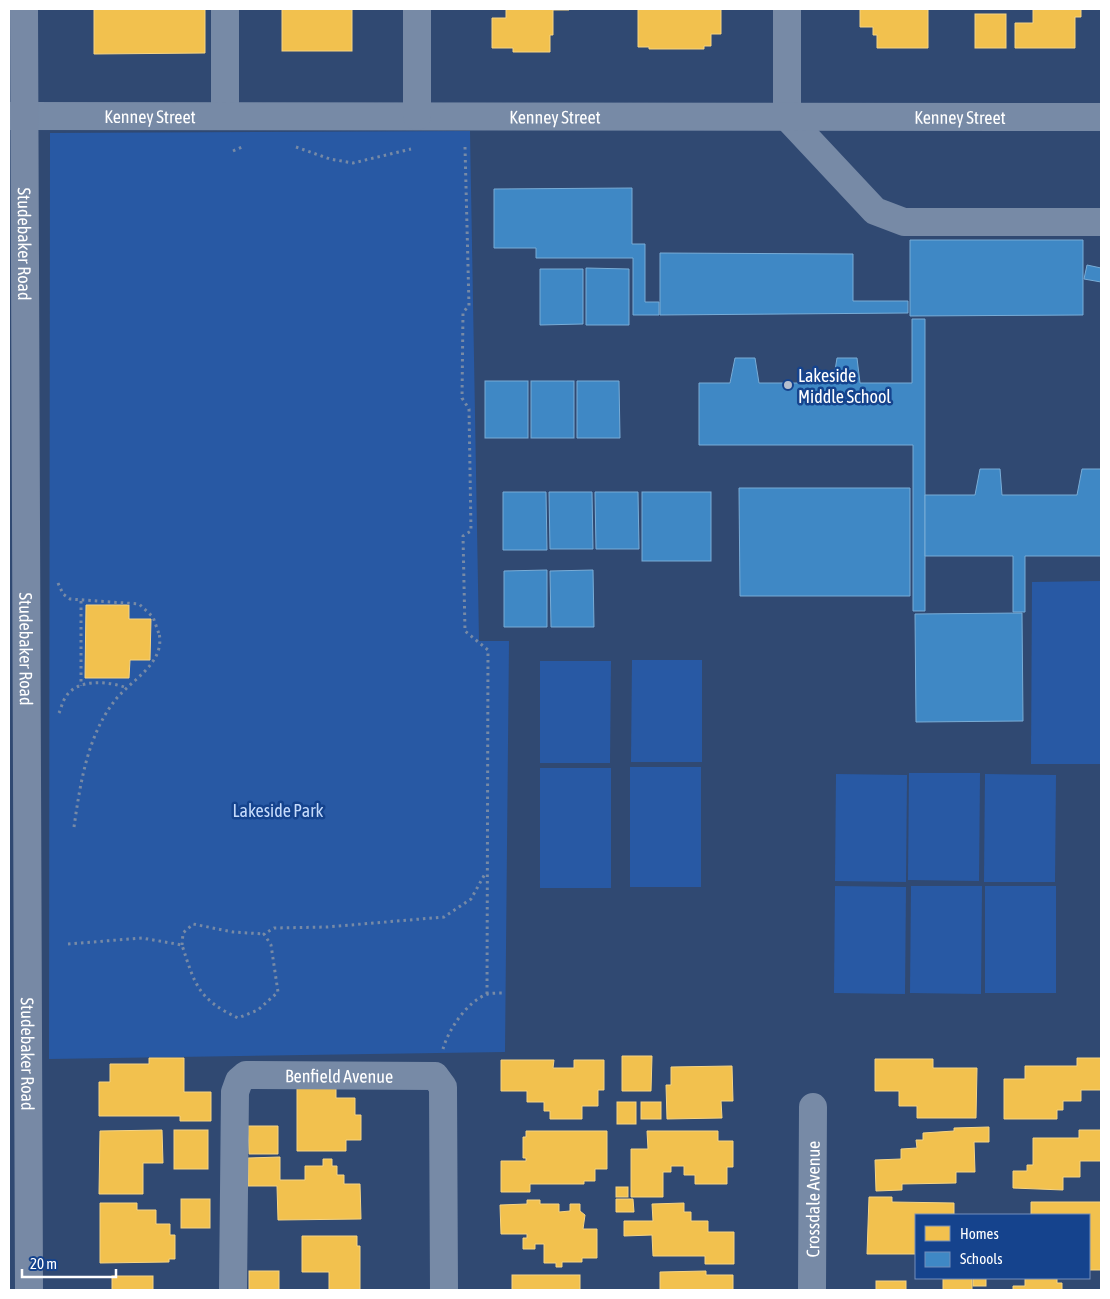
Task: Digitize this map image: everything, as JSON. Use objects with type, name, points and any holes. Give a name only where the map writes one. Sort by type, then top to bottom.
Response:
[{"type":"main road","name":"Studebaker Road","points":[[24,9],[16,116],[28,1290]]},
{"type":"street","points":[[225,9],[225,116]]},
{"type":"street","points":[[417,9],[417,116]]},
{"type":"street","points":[[788,9],[787,117],[875,210],[904,222],[1101,222]]},
{"type":"street","name":"Kenney Street","points":[[16,116],[1101,117]]},
{"type":"street","name":"Benfield Avenue","points":[[233,1290],[235,1092],[239,1081],[246,1075],[435,1076],[443,1087],[444,1290]]},
{"type":"street","name":"Crossdale Avenue","points":[[812,1290],[813,1107]]},
{"type":"path","points":[[465,142],[469,306],[462,312],[462,398],[469,409],[471,531],[463,536],[465,631],[488,650],[487,994]]},
{"type":"path","points":[[233,150],[252,144]]},
{"type":"path","points":[[291,145],[330,159],[353,162],[419,147]]},
{"type":"path","points":[[58,583],[70,600],[139,604],[153,617],[161,644],[154,660],[113,703],[98,730],[82,775],[74,827]]},
{"type":"path","points":[[81,600],[81,686]]},
{"type":"path","points":[[59,713],[65,697],[81,686],[113,682],[128,688]]},
{"type":"path","points":[[264,934],[271,945],[278,992],[258,1010],[238,1018],[215,1007],[195,983],[182,945],[183,933],[193,924],[233,932],[264,934],[274,928],[327,927],[444,917],[471,899],[486,872]]},
{"type":"path","points":[[68,944],[142,938],[182,945]]},
{"type":"path","points":[[440,1057],[446,1036],[462,1012],[487,994],[504,993]]},
{"type":"green space","name":"Lakeside Park","points":[[470,131],[479,641],[509,641],[505,1052],[49,1059],[50,133]]},
{"type":"green space","points":[[1101,581],[1101,764],[1031,764],[1032,582]]},
{"type":"green space","points":[[632,660],[702,660],[702,762],[631,762]]},
{"type":"green space","points":[[540,661],[611,661],[610,763],[540,763]]},
{"type":"green space","points":[[630,767],[701,767],[701,887],[630,887]]},
{"type":"green space","points":[[540,768],[611,768],[611,888],[540,888]]},
{"type":"green space","points":[[909,773],[980,773],[979,881],[908,880]]},
{"type":"green space","points":[[836,774],[907,775],[906,882],[835,881]]},
{"type":"green space","points":[[985,774],[1056,775],[1055,882],[984,882]]},
{"type":"green space","points":[[835,886],[906,887],[905,994],[834,993]]},
{"type":"green space","points":[[911,886],[982,886],[981,994],[910,993]]},
{"type":"green space","points":[[985,886],[1056,886],[1056,993],[985,993]]},
{"type":"building: Homes","points":[[94,9],[205,9],[205,53],[94,54]]},
{"type":"building: Homes","points":[[282,9],[352,9],[352,51],[282,51]]},
{"type":"building: Homes","points":[[506,9],[569,10],[553,10],[553,35],[550,35],[550,52],[513,52],[513,48],[492,48],[492,18],[506,18]]},
{"type":"building: Homes","points":[[638,9],[721,9],[721,34],[711,34],[711,46],[704,46],[704,49],[649,49],[649,47],[638,47]]},
{"type":"building: Homes","points":[[860,9],[928,9],[928,48],[877,48],[877,35],[873,35],[873,27],[860,27]]},
{"type":"building: Homes","points":[[1033,9],[1081,9],[1081,17],[1075,17],[1075,48],[1015,48],[1015,23],[1033,23]]},
{"type":"building: Homes","points":[[975,14],[1006,14],[1006,48],[975,48]]},
{"type":"building: Homes","points":[[86,605],[129,605],[129,619],[151,619],[150,660],[130,660],[129,678],[85,678]]},
{"type":"building: Homes","points":[[622,1056],[652,1056],[651,1091],[622,1091]]},
{"type":"building: Homes","points":[[149,1058],[184,1058],[184,1092],[211,1092],[211,1121],[180,1121],[180,1116],[99,1116],[99,1082],[110,1082],[110,1064],[149,1064]]},
{"type":"building: Homes","points":[[1077,1058],[1101,1058],[1101,1090],[1081,1090],[1081,1101],[1063,1101],[1063,1110],[1057,1110],[1057,1119],[1004,1119],[1004,1079],[1025,1079],[1025,1066],[1077,1066]]},
{"type":"building: Homes","points":[[875,1059],[933,1059],[933,1068],[977,1068],[976,1118],[917,1118],[917,1106],[899,1106],[899,1091],[875,1091]]},
{"type":"building: Homes","points":[[501,1060],[554,1060],[553,1068],[574,1068],[574,1060],[604,1060],[604,1090],[598,1090],[598,1106],[582,1106],[582,1119],[550,1119],[550,1111],[544,1111],[544,1102],[527,1102],[527,1091],[501,1091]]},
{"type":"building: Homes","points":[[732,1066],[733,1101],[721,1101],[722,1118],[667,1119],[666,1085],[671,1085],[671,1067]]},
{"type":"building: Homes","points":[[297,1084],[336,1084],[336,1098],[355,1098],[355,1115],[361,1115],[361,1140],[346,1140],[346,1151],[297,1151]]},
{"type":"building: Homes","points":[[617,1102],[636,1102],[636,1124],[617,1124]]},
{"type":"building: Homes","points":[[641,1102],[661,1102],[661,1119],[641,1119]]},
{"type":"building: Homes","points":[[248,1126],[278,1126],[278,1154],[249,1154]]},
{"type":"building: Homes","points":[[989,1127],[989,1142],[974,1142],[975,1172],[956,1172],[956,1183],[902,1184],[902,1190],[876,1191],[875,1160],[901,1159],[901,1149],[917,1148],[916,1140],[923,1140],[923,1133],[954,1131],[954,1128]]},
{"type":"building: Homes","points":[[162,1130],[163,1163],[143,1163],[143,1194],[99,1194],[100,1131]]},
{"type":"building: Homes","points":[[174,1130],[208,1130],[208,1169],[174,1169]]},
{"type":"building: Homes","points":[[1079,1130],[1101,1130],[1101,1161],[1080,1161],[1080,1177],[1063,1177],[1063,1190],[1013,1188],[1013,1171],[1027,1171],[1027,1165],[1033,1165],[1033,1138],[1079,1138]]},
{"type":"building: Homes","points":[[526,1131],[607,1131],[607,1169],[595,1169],[595,1181],[584,1181],[584,1184],[530,1184],[530,1192],[501,1192],[501,1161],[526,1161],[526,1158],[523,1158],[523,1137],[526,1137]]},
{"type":"building: Homes","points":[[647,1131],[718,1131],[718,1141],[733,1141],[733,1167],[727,1167],[727,1184],[695,1184],[695,1175],[684,1175],[684,1166],[671,1166],[671,1172],[663,1172],[663,1197],[631,1197],[631,1149],[648,1149]]},
{"type":"building: Homes","points":[[280,1157],[280,1180],[305,1180],[305,1166],[323,1166],[323,1159],[332,1159],[332,1166],[337,1166],[337,1175],[344,1175],[344,1184],[360,1184],[361,1219],[278,1220],[277,1186],[248,1186],[248,1158]]},
{"type":"building: Homes","points":[[616,1187],[628,1187],[628,1197],[616,1197]]},
{"type":"building: Homes","points":[[869,1197],[892,1197],[892,1202],[954,1203],[954,1214],[915,1214],[915,1254],[867,1254]]},
{"type":"building: Homes","points":[[181,1199],[210,1199],[210,1228],[181,1228]]},
{"type":"building: Homes","points":[[616,1199],[633,1199],[634,1212],[616,1212]]},
{"type":"building: Homes","points":[[527,1200],[540,1200],[540,1204],[559,1204],[559,1212],[570,1211],[570,1204],[580,1204],[580,1211],[585,1215],[583,1229],[597,1229],[597,1258],[582,1258],[582,1262],[562,1262],[562,1267],[556,1267],[556,1263],[544,1263],[544,1244],[535,1244],[535,1249],[523,1249],[523,1238],[527,1238],[527,1234],[501,1234],[500,1205],[527,1204]]},
{"type":"building: Homes","points":[[1031,1202],[1101,1202],[1101,1270],[1090,1270],[1090,1214],[1031,1214]]},
{"type":"building: Homes","points":[[100,1203],[137,1203],[137,1210],[156,1210],[156,1224],[170,1224],[170,1235],[175,1235],[175,1259],[169,1259],[169,1262],[100,1263]]},
{"type":"building: Homes","points":[[684,1203],[684,1212],[691,1212],[691,1221],[708,1221],[708,1232],[734,1232],[734,1264],[705,1264],[705,1256],[653,1256],[652,1235],[624,1236],[624,1221],[653,1221],[652,1204]]},
{"type":"building: Homes","points":[[302,1236],[357,1236],[357,1246],[360,1246],[360,1290],[329,1290],[329,1272],[302,1272]]},
{"type":"building: Homes","points":[[249,1271],[279,1271],[279,1290],[249,1290]]},
{"type":"building: Homes","points":[[706,1271],[706,1275],[733,1275],[733,1290],[660,1290],[660,1272]]},
{"type":"building: Homes","points":[[512,1275],[580,1275],[580,1290],[512,1290]]},
{"type":"building: Homes","points":[[112,1276],[153,1276],[153,1290],[112,1290]]},
{"type":"building: Homes","points":[[943,1279],[972,1279],[972,1290],[943,1290]]},
{"type":"building: Homes","points":[[973,1279],[986,1279],[986,1286],[973,1286]]},
{"type":"building: Homes","points":[[1025,1279],[1057,1279],[1057,1283],[1062,1283],[1062,1290],[1013,1290],[1013,1286],[1025,1286]]},
{"type":"building: Homes","points":[[876,1281],[906,1281],[906,1290],[876,1290]]},
{"type":"building: Schools","points":[[632,188],[632,244],[645,244],[645,302],[659,302],[659,315],[633,315],[633,258],[536,258],[536,248],[494,248],[494,189]]},
{"type":"building: Schools","points":[[910,240],[1083,240],[1083,315],[910,316]]},
{"type":"building: Schools","points":[[660,253],[853,254],[853,301],[908,301],[908,313],[660,315]]},
{"type":"building: Schools","points":[[1087,265],[1101,268],[1101,282],[1084,279]]},
{"type":"building: Schools","points":[[586,268],[629,269],[629,325],[586,325]]},
{"type":"building: Schools","points":[[540,269],[583,269],[583,324],[540,325]]},
{"type":"building: Schools","points":[[912,319],[925,319],[925,611],[913,611],[913,445],[699,445],[699,383],[730,383],[735,358],[755,358],[759,383],[833,383],[837,358],[857,358],[860,383],[912,383]]},
{"type":"building: Schools","points":[[485,381],[528,381],[528,438],[485,438]]},
{"type":"building: Schools","points":[[531,381],[574,381],[574,438],[531,438]]},
{"type":"building: Schools","points":[[577,381],[619,381],[620,438],[577,438]]},
{"type":"building: Schools","points":[[980,469],[1000,469],[1002,495],[1077,495],[1082,469],[1101,469],[1101,556],[1025,556],[1025,612],[1013,612],[1013,556],[925,556],[925,495],[975,495]]},
{"type":"building: Schools","points":[[739,488],[910,488],[910,596],[740,596]]},
{"type":"building: Schools","points":[[503,492],[546,492],[547,550],[503,550]]},
{"type":"building: Schools","points":[[549,492],[592,492],[593,549],[550,549]]},
{"type":"building: Schools","points":[[595,492],[638,492],[639,549],[596,549]]},
{"type":"building: Schools","points":[[642,492],[711,492],[711,561],[642,561]]},
{"type":"building: Schools","points":[[547,570],[547,627],[504,627],[504,571]]},
{"type":"building: Schools","points":[[593,570],[594,627],[551,627],[550,571]]},
{"type":"building: Schools","points":[[1022,613],[1023,721],[916,722],[915,614]]},
{"type":"place","name":"Lakeside Middle School","points":[[788,385]]}]
